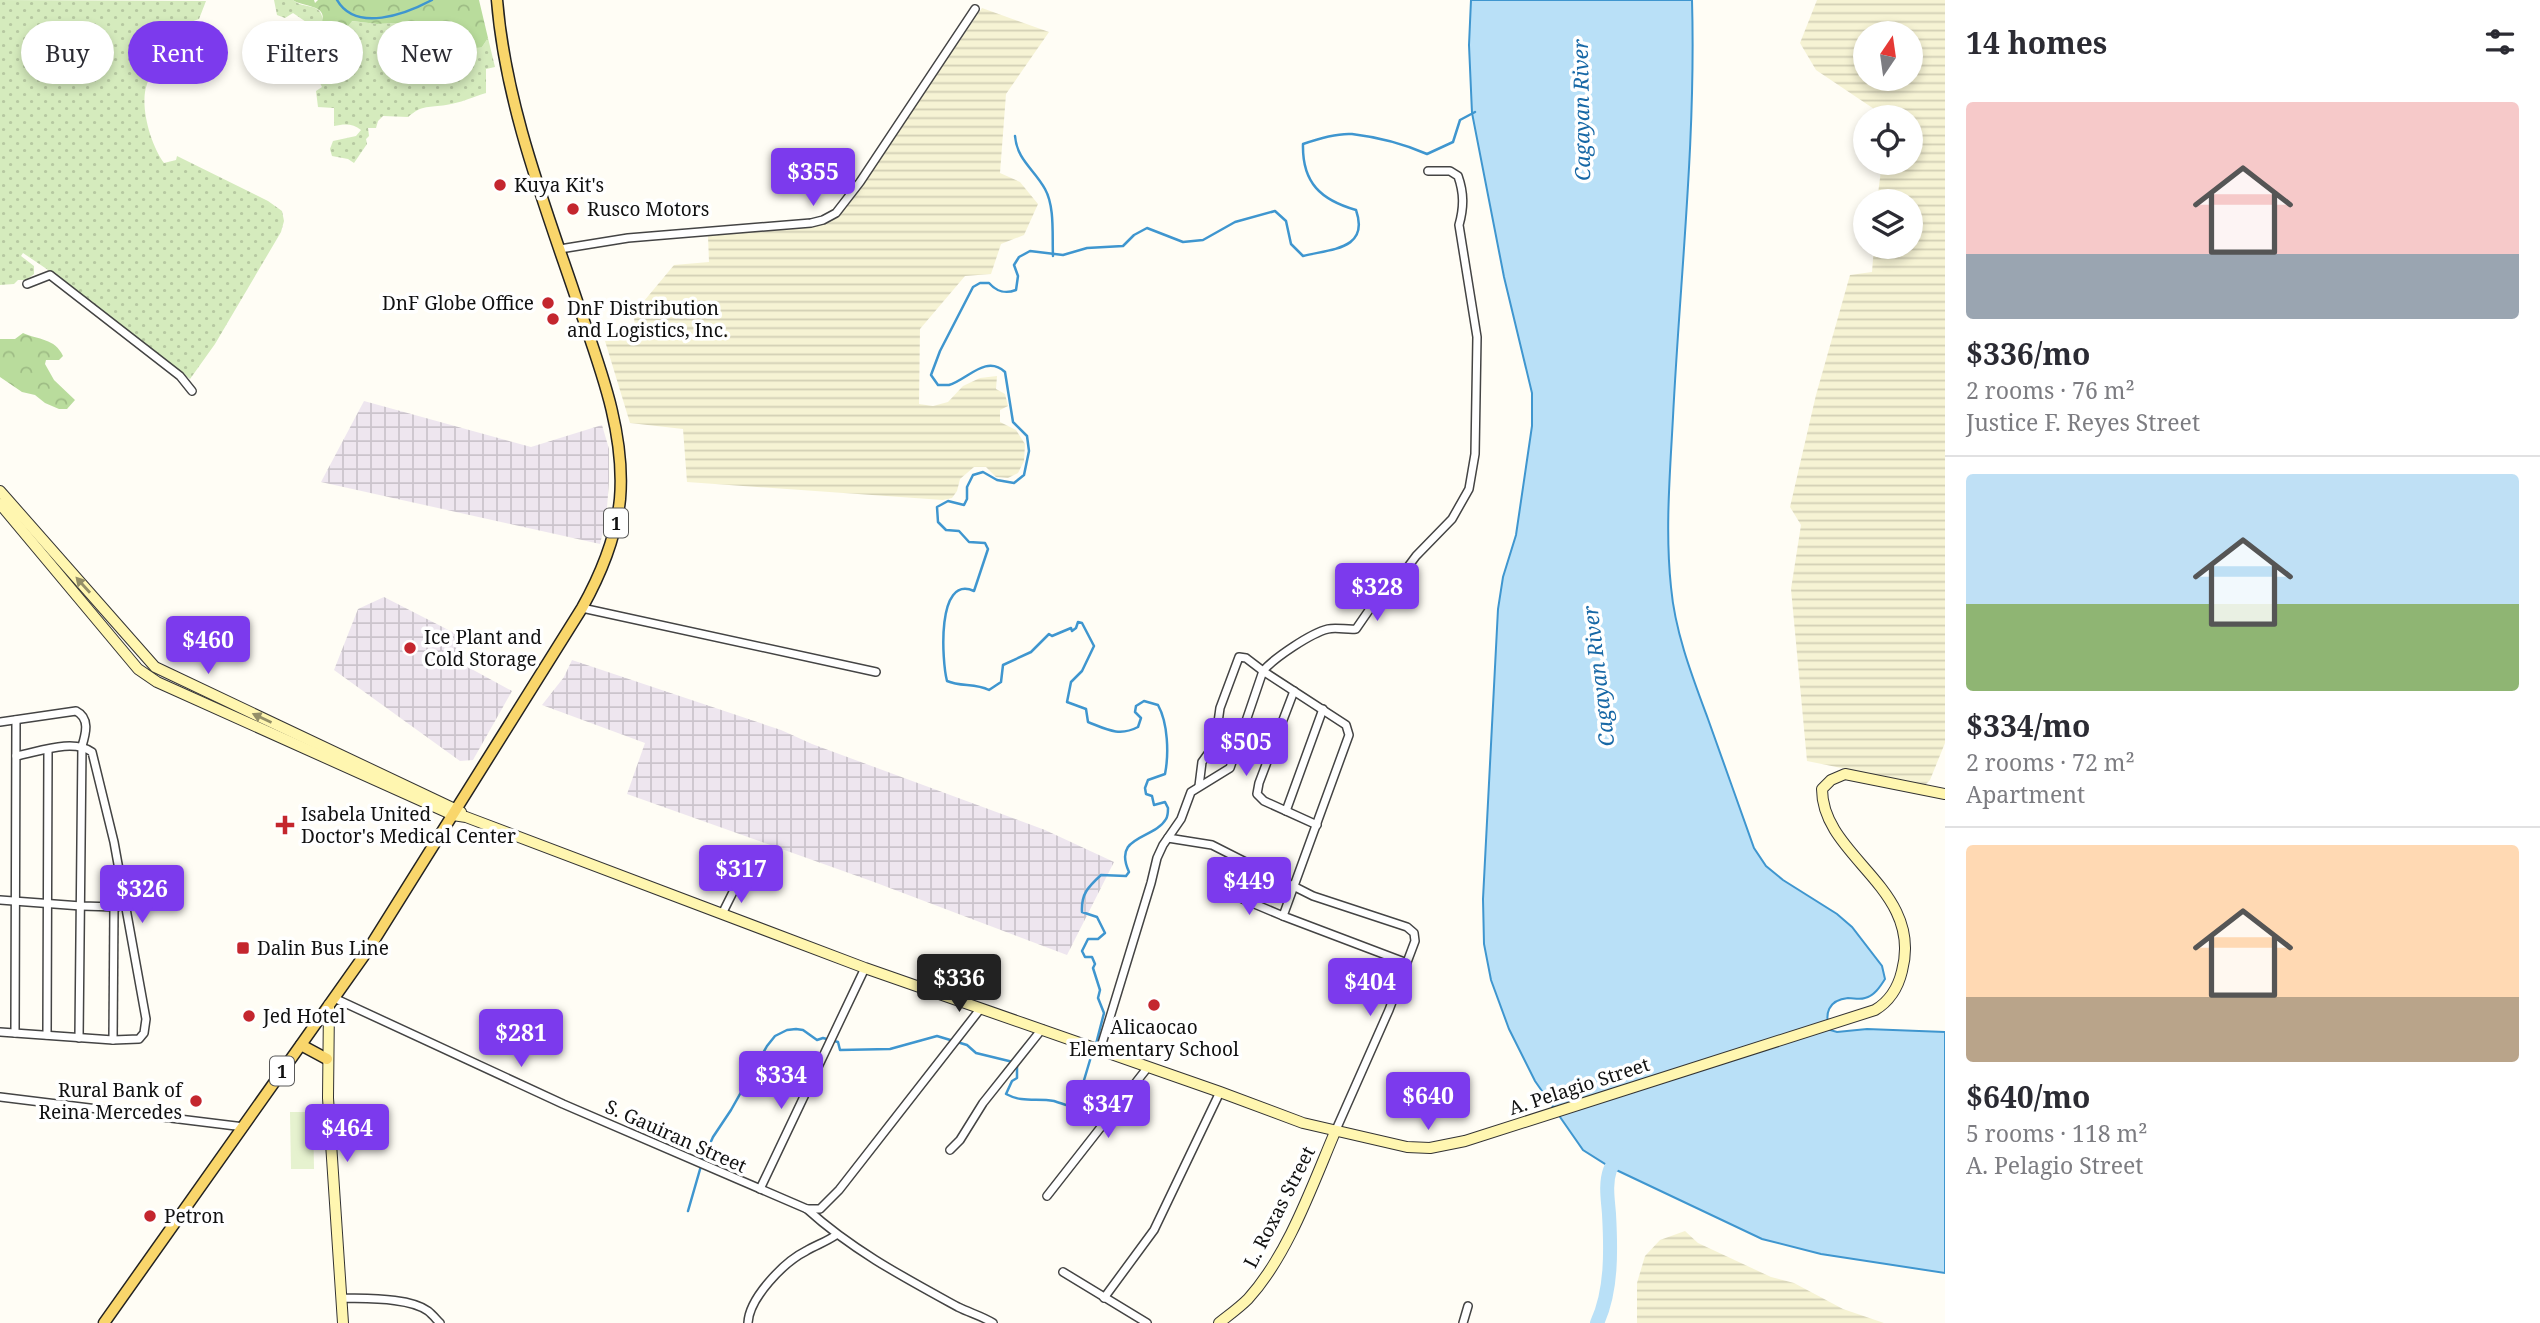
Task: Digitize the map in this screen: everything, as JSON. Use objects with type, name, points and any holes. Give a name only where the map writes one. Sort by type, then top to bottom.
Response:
[{"type":"main road","name":"1","points":[[104,1323],[398,904],[582,608],[596,584],[612,542],[620,499],[614,422],[509,80],[501,45],[496,0]]},
{"type":"main road","points":[[0,491],[155,667],[455,811]]},
{"type":"main road","points":[[0,504],[144,676],[455,811]]},
{"type":"main road","name":"A. Pelagio Street","points":[[455,811],[865,968],[1303,1123],[1407,1147],[1430,1148],[1465,1141],[1520,1124],[1875,1010],[1895,990],[1906,950],[1906,938],[1900,917],[1832,824],[1823,803],[1822,789],[1831,780],[1845,774],[1945,794]]},
{"type":"main road","points":[[332,1001],[327,1059],[343,1323]]},
{"type":"main road","points":[[301,1045],[327,1059]]},
{"type":"main road","name":"L. Roxas Street","points":[[1219,1323],[1248,1299],[1278,1255],[1335,1132]]},
{"type":"street","points":[[559,249],[628,238],[811,223],[830,217],[860,182],[975,9]]},
{"type":"street","points":[[1096,1048],[1152,883],[1157,858],[1181,819],[1188,797],[1199,786],[1230,768],[1263,671],[1271,662],[1297,645],[1329,629],[1356,629],[1376,600],[1393,586],[1416,556],[1452,519],[1469,489],[1475,454],[1477,337],[1459,225],[1463,212],[1463,191],[1458,176],[1450,171],[1428,171]]},
{"type":"street","points":[[27,284],[50,275],[180,376],[192,390]]},
{"type":"street","points":[[582,608],[876,672]]},
{"type":"street","points":[[1199,786],[1202,762],[1215,744],[1220,708],[1237,660],[1242,656],[1346,725],[1349,735],[1283,916]]},
{"type":"street","points":[[1294,691],[1258,788],[1259,798],[1317,825]]},
{"type":"street","points":[[1286,810],[1323,709]]},
{"type":"street","points":[[0,722],[72,711],[80,713],[86,724],[82,746],[79,1038]]},
{"type":"street","points":[[15,1034],[16,720]]},
{"type":"street","points":[[0,1032],[113,1040],[139,1038],[146,1027],[125,906],[92,751],[82,746],[16,756]]},
{"type":"street","points":[[47,1034],[48,750]]},
{"type":"street","points":[[1168,838],[1212,845],[1313,896],[1410,929],[1414,933],[1415,941],[1407,963],[1335,1132]]},
{"type":"street","points":[[722,914],[754,850]]},
{"type":"street","points":[[1226,892],[1407,963]]},
{"type":"street","points":[[0,900],[81,906],[125,906]]},
{"type":"street","points":[[113,1040],[114,906]]},
{"type":"street","points":[[760,1189],[865,968]]},
{"type":"street","name":"S. Gauiran Street","points":[[332,1001],[696,1163],[807,1209],[858,1250],[993,1323]]},
{"type":"street","points":[[807,1209],[820,1209],[839,1190],[981,1008]]},
{"type":"street","points":[[950,1150],[960,1140],[983,1103],[1042,1030]]},
{"type":"street","points":[[1047,1196],[1148,1067]]},
{"type":"street","points":[[1104,1298],[1158,1223],[1220,1092]]},
{"type":"street","points":[[0,1097],[244,1127]]},
{"type":"street","points":[[748,1323],[751,1309],[760,1292],[797,1256],[836,1235]]},
{"type":"street","points":[[1063,1272],[1147,1323]]},
{"type":"street","points":[[341,1298],[413,1304],[427,1311],[440,1323]]},
{"type":"street","points":[[1463,1323],[1468,1306]]},
{"type":"shaded area","points":[[1817,0],[1945,0],[1945,743],[1930,780],[1925,785],[1807,761],[1791,589],[1801,525],[1790,507],[1816,395],[1850,275],[1872,272],[1873,259],[1923,259],[1923,189],[1879,189],[1880,175],[1923,175],[1923,105],[1868,105],[1816,70],[1800,43]]},
{"type":"shaded area","points":[[982,8],[1049,32],[1006,94],[1000,173],[1020,182],[1038,204],[1024,235],[1001,244],[991,274],[965,276],[920,329],[919,404],[933,406],[948,402],[963,386],[980,378],[997,376],[996,389],[1005,394],[1008,406],[1000,410],[1000,422],[1016,430],[1025,444],[1024,461],[1018,473],[1008,478],[996,477],[986,467],[974,467],[960,479],[952,498],[943,500],[687,482],[683,429],[630,423],[605,341],[635,340],[634,313],[674,265],[709,262],[708,236],[819,224],[839,214],[849,204]]},
{"type":"shaded area","points":[[364,401],[531,447],[602,425],[609,449],[609,482],[606,520],[600,544],[321,482]]},
{"type":"shaded area","name":"Ice Plant and Cold Storage","points":[[384,597],[466,639],[455,660],[512,691],[473,760],[460,761],[334,670],[358,609]]},
{"type":"shaded area","points":[[572,660],[781,730],[812,744],[1045,830],[1114,862],[1067,955],[874,882],[627,794],[645,743],[542,705],[564,677]]},
{"type":"shaded area","points":[[1685,1231],[1698,1243],[1771,1277],[1794,1283],[1843,1309],[1884,1323],[1637,1323],[1637,1283],[1645,1256],[1660,1240]]},
{"type":"green space","points":[[0,0],[206,1],[199,19],[194,21],[128,21],[128,84],[148,84],[145,114],[151,136],[164,163],[176,160],[177,156],[268,201],[282,211],[284,221],[281,232],[215,344],[190,379],[60,278],[23,253],[21,256],[34,266],[34,274],[14,284],[0,285]]},
{"type":"green space","points":[[274,0],[293,0],[319,10],[323,20],[305,21],[293,13],[285,18],[277,15]]},
{"type":"green space","points":[[293,0],[314,0],[315,3],[318,0],[479,0],[488,38],[482,47],[477,48],[477,21],[377,21],[377,24],[363,21],[322,21],[323,16],[318,9]]},
{"type":"green space","points":[[363,22],[377,24],[377,84],[477,84],[477,47],[482,47],[488,38],[495,67],[486,69],[486,93],[451,104],[422,108],[408,117],[383,116],[376,128],[368,128],[367,144],[354,163],[332,156],[330,149],[333,141],[356,136],[361,130],[355,126],[334,126],[334,108],[318,107],[316,91],[322,87],[320,84],[363,84]]},
{"type":"green space","points":[[23,333],[51,343],[60,350],[63,356],[59,360],[46,360],[45,364],[54,380],[75,400],[67,409],[59,409],[45,403],[0,377],[0,339],[15,339]]},
{"type":"green space","points":[[290,1112],[313,1112],[314,1169],[291,1169]]},
{"type":"water","name":"Cagayan River","points":[[1471,0],[1692,0],[1690,157],[1669,502],[1669,566],[1676,621],[1690,670],[1754,848],[1766,866],[1783,880],[1837,914],[1852,927],[1882,966],[1885,979],[1874,993],[1863,999],[1841,999],[1832,1005],[1827,1019],[1830,1030],[1945,1032],[1945,1273],[1821,1254],[1762,1239],[1610,1167],[1583,1150],[1535,1081],[1509,1029],[1491,980],[1484,944],[1483,899],[1498,609],[1503,577],[1516,535],[1532,426],[1532,393],[1504,277],[1472,113],[1469,45]]},
{"type":"waterway","points":[[337,0],[345,10],[356,16],[369,18],[396,15],[432,0]]},
{"type":"waterway","points":[[1096,1044],[1104,1013],[1098,998],[1100,990],[1093,968],[1095,964],[1092,957],[1085,957],[1082,951],[1088,939],[1098,939],[1105,933],[1097,917],[1082,912],[1083,900],[1089,887],[1101,875],[1126,876],[1129,872],[1125,860],[1126,851],[1130,845],[1160,826],[1167,818],[1168,808],[1165,802],[1154,805],[1152,796],[1146,794],[1145,788],[1148,780],[1165,774],[1166,729],[1158,705],[1144,701],[1136,706],[1135,712],[1141,718],[1138,727],[1125,731],[1113,731],[1088,722],[1086,709],[1067,702],[1071,682],[1082,671],[1094,646],[1082,623],[1078,622],[1072,631],[1071,628],[1052,636],[1049,634],[1031,652],[1003,665],[1001,682],[989,690],[947,681],[943,640],[947,607],[953,595],[962,589],[974,591],[988,549],[985,543],[969,542],[959,531],[946,530],[938,522],[937,507],[948,501],[964,505],[967,487],[973,475],[983,472],[997,480],[1014,483],[1024,475],[1029,451],[1027,436],[1013,422],[1005,372],[998,367],[984,367],[949,385],[938,385],[931,375],[940,351],[973,287],[980,283],[989,283],[1001,291],[1016,290],[1018,276],[1014,265],[1019,257],[1030,251],[1063,255],[1087,248],[1123,246],[1134,235],[1147,228],[1183,242],[1203,240],[1235,222],[1275,211],[1286,221],[1291,244],[1303,256],[1345,245],[1353,240],[1357,233],[1359,223],[1356,210],[1333,201],[1316,188],[1306,169],[1303,144],[1333,135],[1352,134],[1390,141],[1427,154],[1453,142],[1460,120],[1475,112]]},
{"type":"waterway","points":[[1015,136],[1022,158],[1041,182],[1048,196],[1053,256]]},
{"type":"waterway","points":[[688,1211],[703,1159],[713,1137],[767,1046],[775,1036],[787,1030],[803,1030],[817,1040],[823,1038],[838,1042],[840,1050],[890,1049],[937,1036],[967,1045],[976,1053],[1013,1062],[1017,1067],[1017,1078],[1012,1081],[1006,1094],[1071,1106],[1079,1097],[1093,1050]]},
{"type":"waterway","points":[[1597,1323],[1605,1298],[1609,1270],[1608,1181],[1611,1168],[1624,1155]]},
{"type":"place","name":"Kuya Kit's","points":[[500,185]]},
{"type":"place","name":"Rusco Motors","points":[[573,209]]},
{"type":"place","name":"DnF Globe Office","points":[[548,303]]},
{"type":"place","name":"DnF Distribution and Logistics, Inc.","points":[[553,319]]},
{"type":"place","name":"Ice Plant and Cold Storage","points":[[410,648]]},
{"type":"place","name":"Isabela United Doctor's Medical Center","points":[[285,825]]},
{"type":"place","name":"Dalin Bus Line","points":[[243,948]]},
{"type":"place","name":"Alicaocao Elementary School","points":[[1154,1005]]},
{"type":"place","name":"Jed Hotel","points":[[249,1016]]},
{"type":"place","name":"Rural Bank of Reina Mercedes","points":[[196,1101]]},
{"type":"place","name":"Petron","points":[[150,1216]]}]
